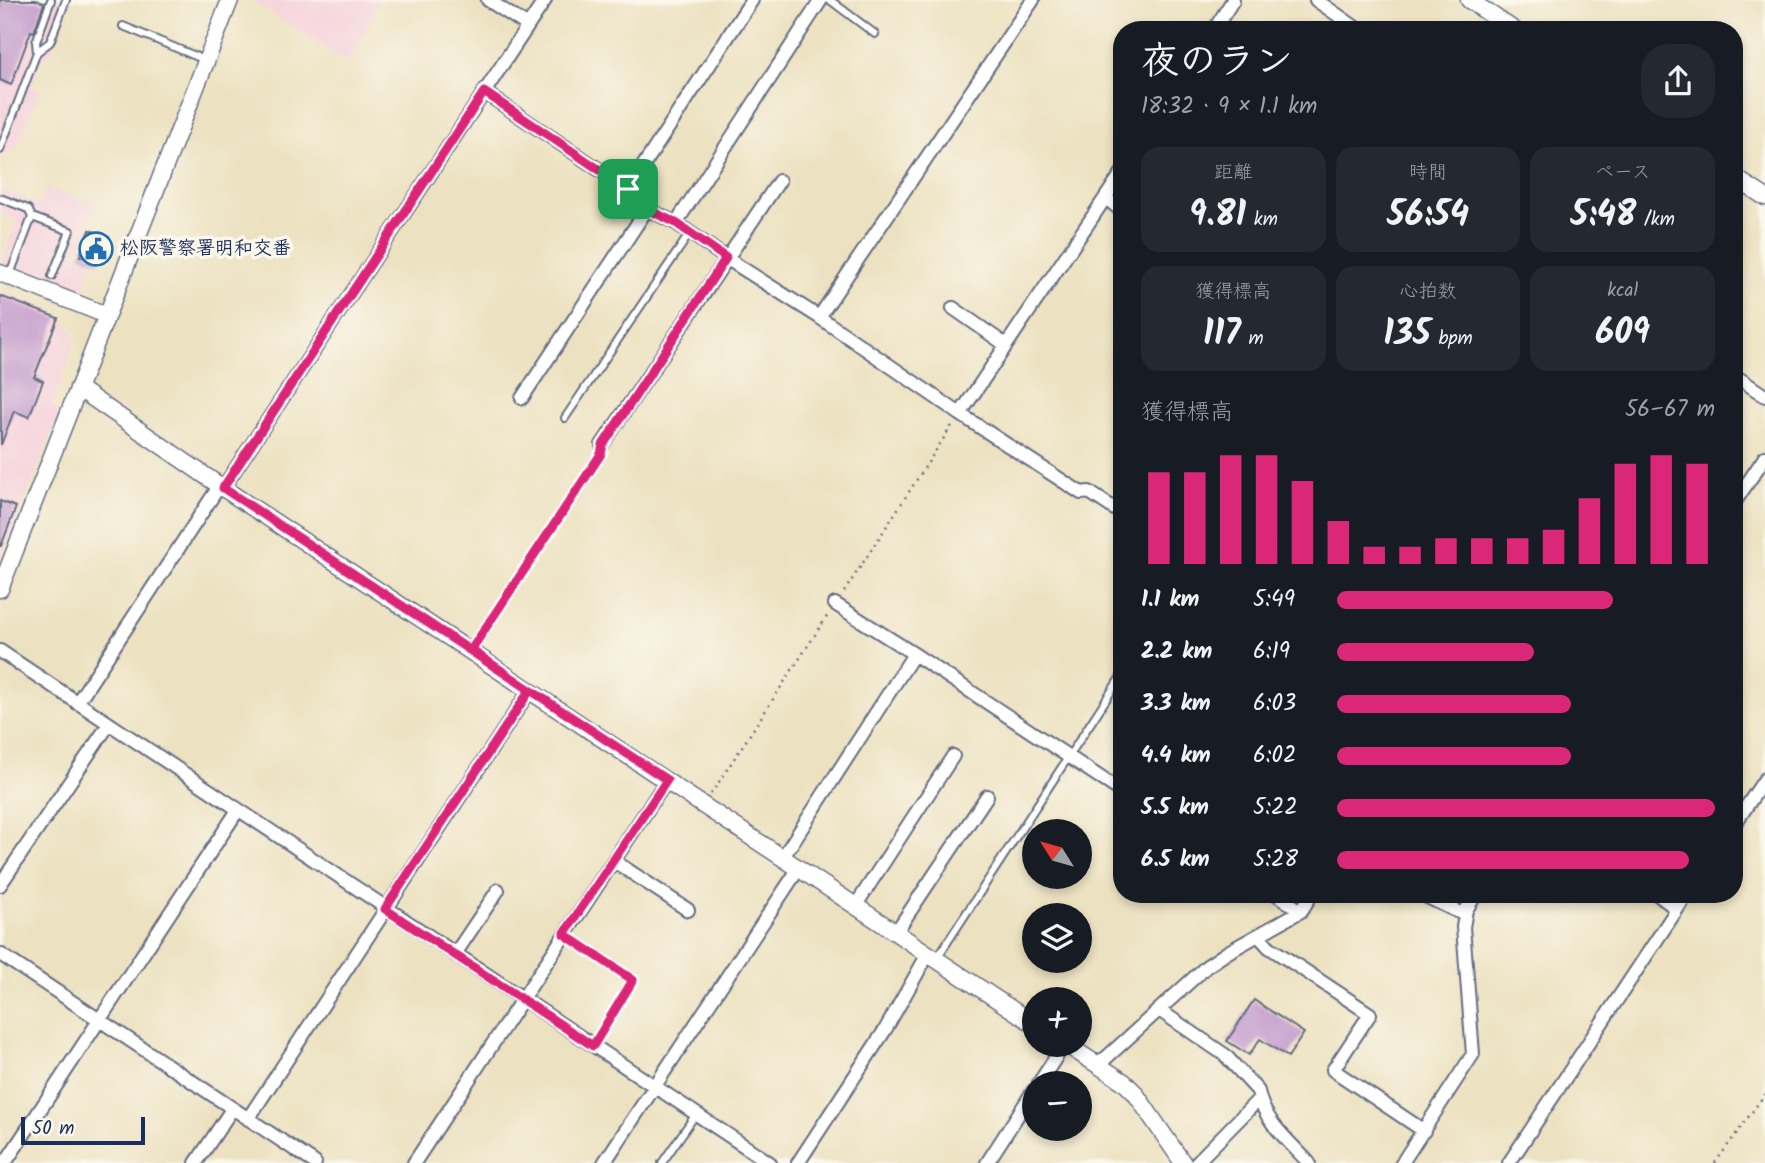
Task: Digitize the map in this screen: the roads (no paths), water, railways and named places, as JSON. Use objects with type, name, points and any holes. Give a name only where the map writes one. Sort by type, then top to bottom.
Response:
[{"type":"street","points":[[0,589],[230,0]]},
{"type":"street","points":[[488,0],[528,26]]},
{"type":"street","points":[[77,703],[545,0]]},
{"type":"street","points":[[628,189],[752,0]]},
{"type":"street","points":[[676,223],[821,0]]},
{"type":"street","points":[[819,317],[1033,0]]},
{"type":"street","points":[[1220,21],[1233,0]]},
{"type":"street","points":[[1316,0],[1346,21]]},
{"type":"street","points":[[1469,0],[1500,21]]},
{"type":"street","points":[[484,92],[628,189],[647,209],[676,223],[1081,493],[1089,492],[1113,508]]},
{"type":"street","points":[[603,445],[779,181]]},
{"type":"street","points":[[1743,185],[1765,197]]},
{"type":"street","points":[[960,414],[1113,187]]},
{"type":"street","points":[[1106,198],[1113,204]]},
{"type":"street","points":[[522,398],[647,209]]},
{"type":"street","points":[[5,275],[106,315]]},
{"type":"street","points":[[953,308],[1006,345]]},
{"type":"street","points":[[1743,381],[1765,396]]},
{"type":"street","points":[[78,388],[1022,1016]]},
{"type":"street","points":[[1743,490],[1765,457]]},
{"type":"street","points":[[835,604],[1113,786]]},
{"type":"street","points":[[0,652],[770,1163]]},
{"type":"street","points":[[783,857],[914,654]]},
{"type":"street","points":[[248,1119],[530,690]]},
{"type":"street","points":[[0,886],[109,724]]},
{"type":"street","points":[[856,905],[953,756]]},
{"type":"street","points":[[1743,812],[1765,779]]},
{"type":"street","points":[[414,1163],[667,780]]},
{"type":"street","points":[[897,932],[987,796]]},
{"type":"street","points":[[5,1163],[238,810]]},
{"type":"street","points":[[614,861],[688,910]]},
{"type":"street","points":[[604,1163],[799,867]]},
{"type":"street","points":[[456,954],[498,890]]},
{"type":"street","points":[[1289,903],[1301,911]]},
{"type":"street","points":[[1095,1063],[1106,1058],[1207,966],[1301,911],[1306,903]]},
{"type":"street","points":[[1440,903],[1465,915]]},
{"type":"street","points":[[1402,1163],[1473,1054],[1463,927],[1466,910],[1470,903]]},
{"type":"street","points":[[1669,903],[1677,909]]},
{"type":"street","points":[[1509,1163],[1681,903]]},
{"type":"street","points":[[1258,935],[1269,947],[1370,1014],[1333,1070],[1424,1130]]},
{"type":"street","points":[[0,954],[315,1163]]},
{"type":"street","points":[[798,1163],[932,956]]},
{"type":"street","points":[[1159,1010],[1225,1055],[1258,1091],[1268,1117],[1310,1163]]},
{"type":"street","points":[[1085,1057],[1124,1082],[1135,1093],[1183,1163]]},
{"type":"street","points":[[1196,1163],[1259,1099]]},
{"type":"street","points":[[197,1163],[232,1108]]},
{"type":"street","points":[[986,1163],[1022,1108]]},
{"type":"lane","points":[[0,150],[37,52],[36,42],[51,0]]},
{"type":"lane","points":[[37,52],[50,42],[66,0]]},
{"type":"lane","points":[[830,0],[875,34]]},
{"type":"lane","points":[[123,26],[206,60]]},
{"type":"lane","points":[[0,198],[28,209],[32,217],[70,230],[52,276]]},
{"type":"lane","points":[[5,275],[32,217]]},
{"type":"lane","points":[[565,418],[690,233]]},
{"type":"lane","points":[[932,956],[1113,689]]},
{"type":"lane","points":[[564,934],[633,980],[593,1046]]},
{"type":"lane","points":[[662,1163],[696,1114]]},
{"type":"place","name":"松阪警察署明和交番","points":[[96,249]]}]
